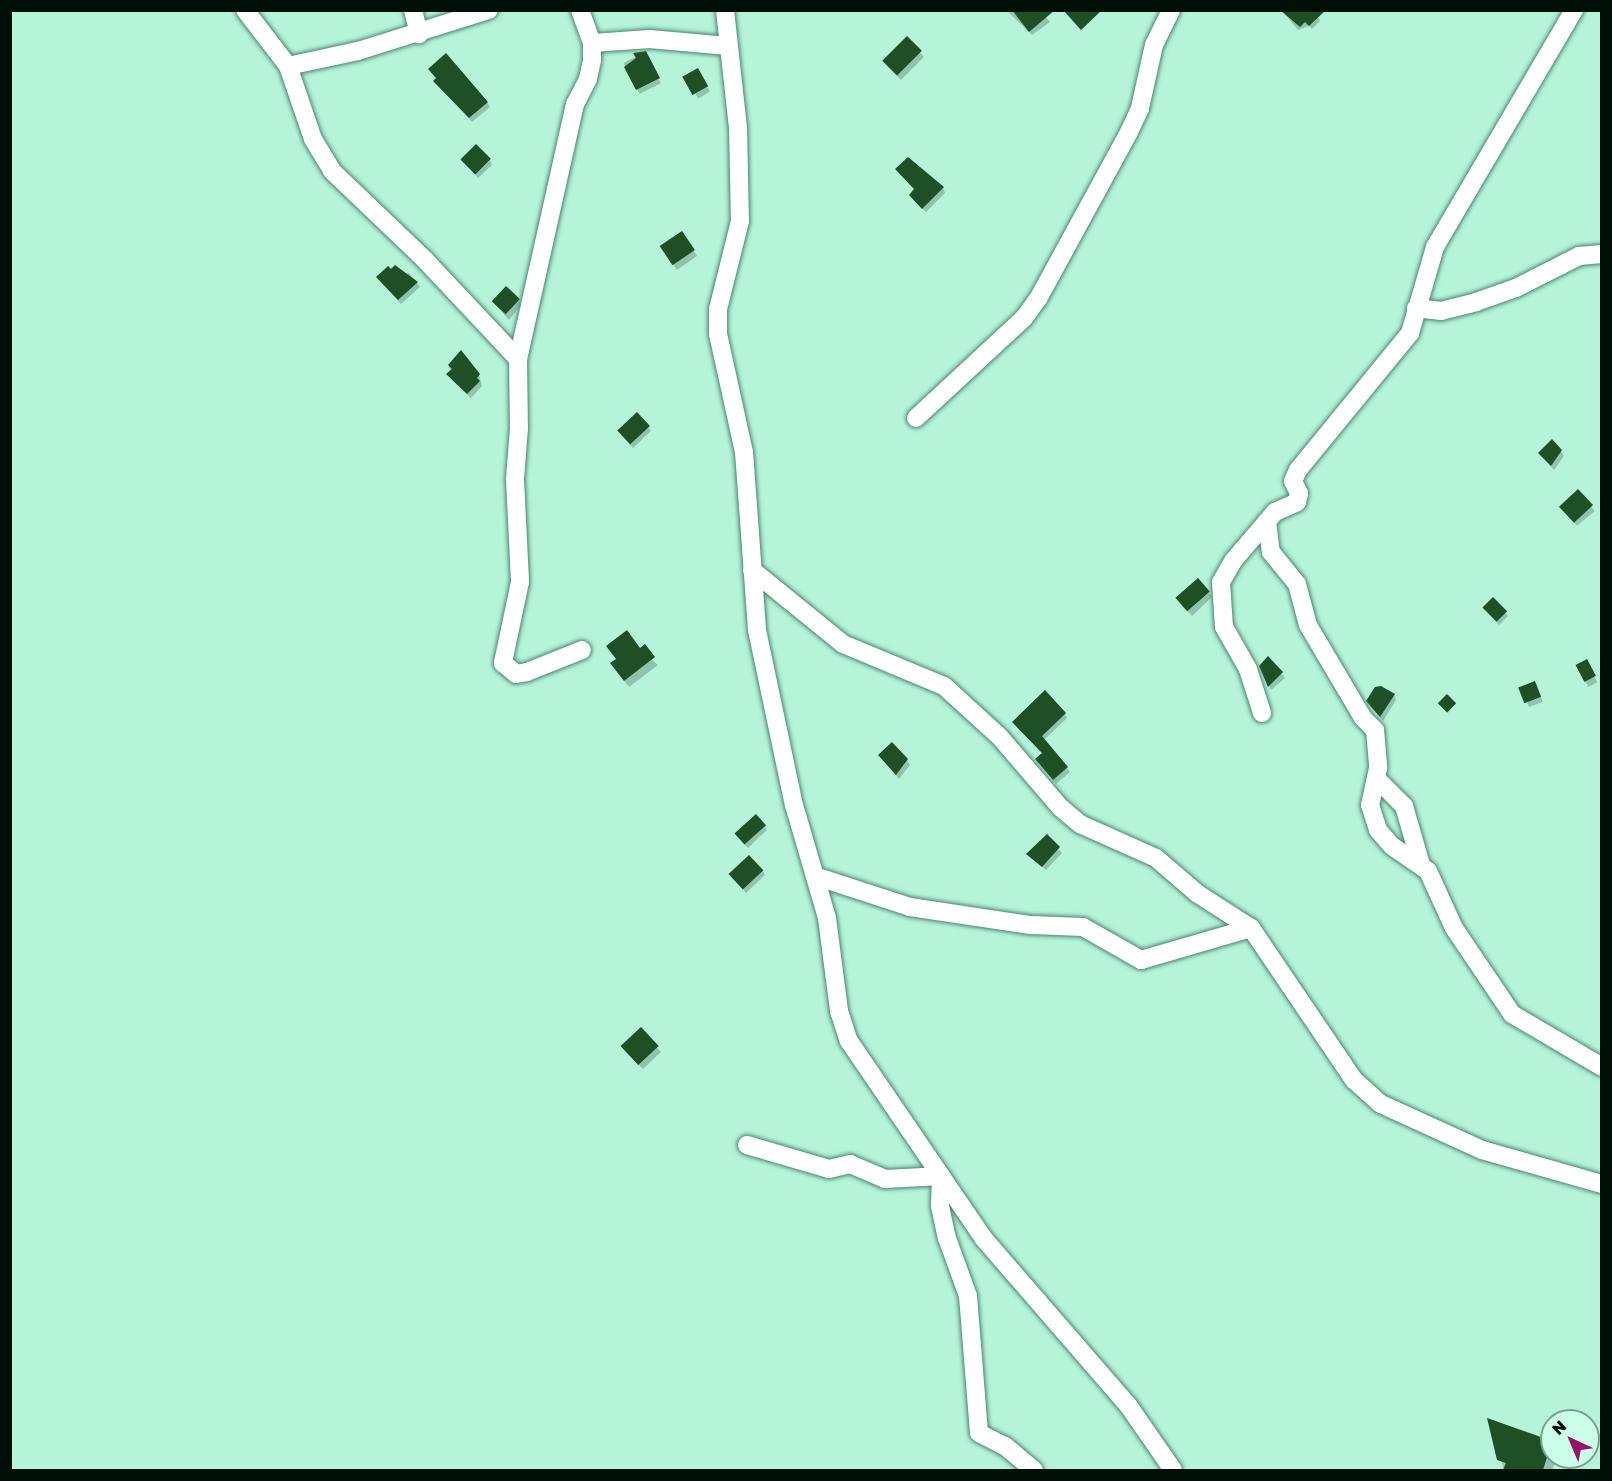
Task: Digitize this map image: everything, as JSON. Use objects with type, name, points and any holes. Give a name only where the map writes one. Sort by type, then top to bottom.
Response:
[{"type":"street","points":[[245,10],[288,66],[314,139],[332,171],[425,260],[518,359]]},
{"type":"street","points":[[413,10],[419,34]]},
{"type":"street","points":[[288,66],[419,34],[489,10]]},
{"type":"street","points":[[580,10],[592,44],[588,79],[575,104],[518,359],[519,428],[515,479],[520,582],[503,663],[516,674],[527,672],[582,650]]},
{"type":"street","points":[[725,10],[740,160],[740,221],[718,309],[718,334],[744,452],[759,640],[794,805],[829,929],[838,1011],[849,1041],[984,1239],[1128,1406],[1173,1470]]},
{"type":"street","points":[[916,418],[1024,318],[1038,299],[1130,132],[1140,108],[1154,45],[1172,10]]},
{"type":"street","points":[[1262,713],[1245,662],[1224,627],[1219,593],[1233,561],[1280,508],[1297,502],[1299,493],[1293,481],[1298,470],[1404,343],[1414,324],[1416,309],[1435,247],[1575,10]]},
{"type":"street","points":[[592,44],[650,39],[728,46]]},
{"type":"street","points":[[1416,309],[1441,310],[1476,302],[1516,288],[1579,256],[1602,254]]},
{"type":"street","points":[[1267,521],[1271,552],[1297,584],[1308,625],[1375,730],[1379,746],[1376,778],[1370,805],[1378,830],[1392,846],[1428,871],[1454,928],[1512,1014],[1602,1067]]},
{"type":"street","points":[[752,570],[843,644],[944,686],[999,735],[1061,808],[1080,824],[1118,844],[1156,858],[1198,894],[1251,928],[1354,1080],[1381,1104],[1482,1150],[1602,1184]]},
{"type":"street","points":[[1376,778],[1404,806],[1421,865]]},
{"type":"street","points":[[815,876],[910,907],[1031,925],[1083,927],[1141,960],[1251,928]]},
{"type":"street","points":[[747,1145],[829,1169],[850,1164],[885,1179],[941,1176]]},
{"type":"street","points":[[941,1176],[940,1206],[947,1238],[968,1296],[979,1433],[1005,1446],[1034,1470]]},
{"type":"building","points":[[1012,10],[1055,10],[1029,32]]},
{"type":"building","points":[[1063,10],[1102,10],[1081,30]]},
{"type":"building","points":[[1280,10],[1326,10],[1309,26],[1305,22],[1300,27]]},
{"type":"building","points":[[907,36],[922,51],[897,76],[882,61]]},
{"type":"building","points":[[646,51],[660,78],[636,90],[624,67],[636,58],[633,53]]},
{"type":"building","points":[[446,53],[488,102],[469,118],[433,81],[436,78],[428,69]]},
{"type":"building","points":[[698,68],[708,86],[692,95],[682,77]]},
{"type":"building","points":[[476,144],[491,159],[475,174],[460,160]]},
{"type":"building","points":[[908,157],[944,187],[922,209],[909,195],[914,189],[895,169]]},
{"type":"building","points":[[682,231],[695,250],[672,265],[660,246]]},
{"type":"building","points":[[395,265],[418,282],[398,300],[376,277],[388,266],[391,269]]},
{"type":"building","points":[[506,286],[520,299],[506,314],[492,301]]},
{"type":"building","points":[[461,350],[480,374],[477,378],[480,381],[467,394],[446,374],[452,369],[448,365]]},
{"type":"building","points":[[637,412],[650,426],[630,444],[617,430]]},
{"type":"building","points":[[1552,439],[1562,450],[1551,466],[1538,453]]},
{"type":"building","points":[[1578,489],[1593,505],[1574,523],[1559,507]]},
{"type":"building","points":[[1198,578],[1210,592],[1187,611],[1175,598]]},
{"type":"building","points":[[1493,597],[1507,611],[1497,622],[1482,608]]},
{"type":"building","points":[[627,630],[640,648],[645,644],[655,657],[624,681],[610,663],[616,659],[606,646]]},
{"type":"building","points":[[1268,656],[1283,672],[1268,687],[1259,666]]},
{"type":"building","points":[[1587,659],[1596,676],[1584,682],[1576,665]]},
{"type":"building","points":[[1535,681],[1541,697],[1524,703],[1518,687]]},
{"type":"building","points":[[1381,686],[1395,694],[1380,717],[1366,701],[1375,687]]},
{"type":"building","points":[[1045,690],[1066,713],[1042,736],[1068,767],[1053,780],[1035,759],[1042,753],[1012,722]]},
{"type":"building","points":[[1447,694],[1456,703],[1447,712],[1438,703]]},
{"type":"building","points":[[892,742],[908,759],[896,775],[878,755]]},
{"type":"building","points":[[756,814],[766,825],[744,845],[734,833]]},
{"type":"building","points":[[1047,834],[1060,847],[1042,867],[1026,854]]},
{"type":"building","points":[[749,855],[763,870],[743,889],[729,874]]},
{"type":"building","points":[[641,1027],[659,1046],[638,1065],[621,1046]]},
{"type":"building","points":[[1487,1418],[1540,1437],[1540,1469],[1543,1470],[1503,1470],[1506,1463],[1497,1460]]}]
